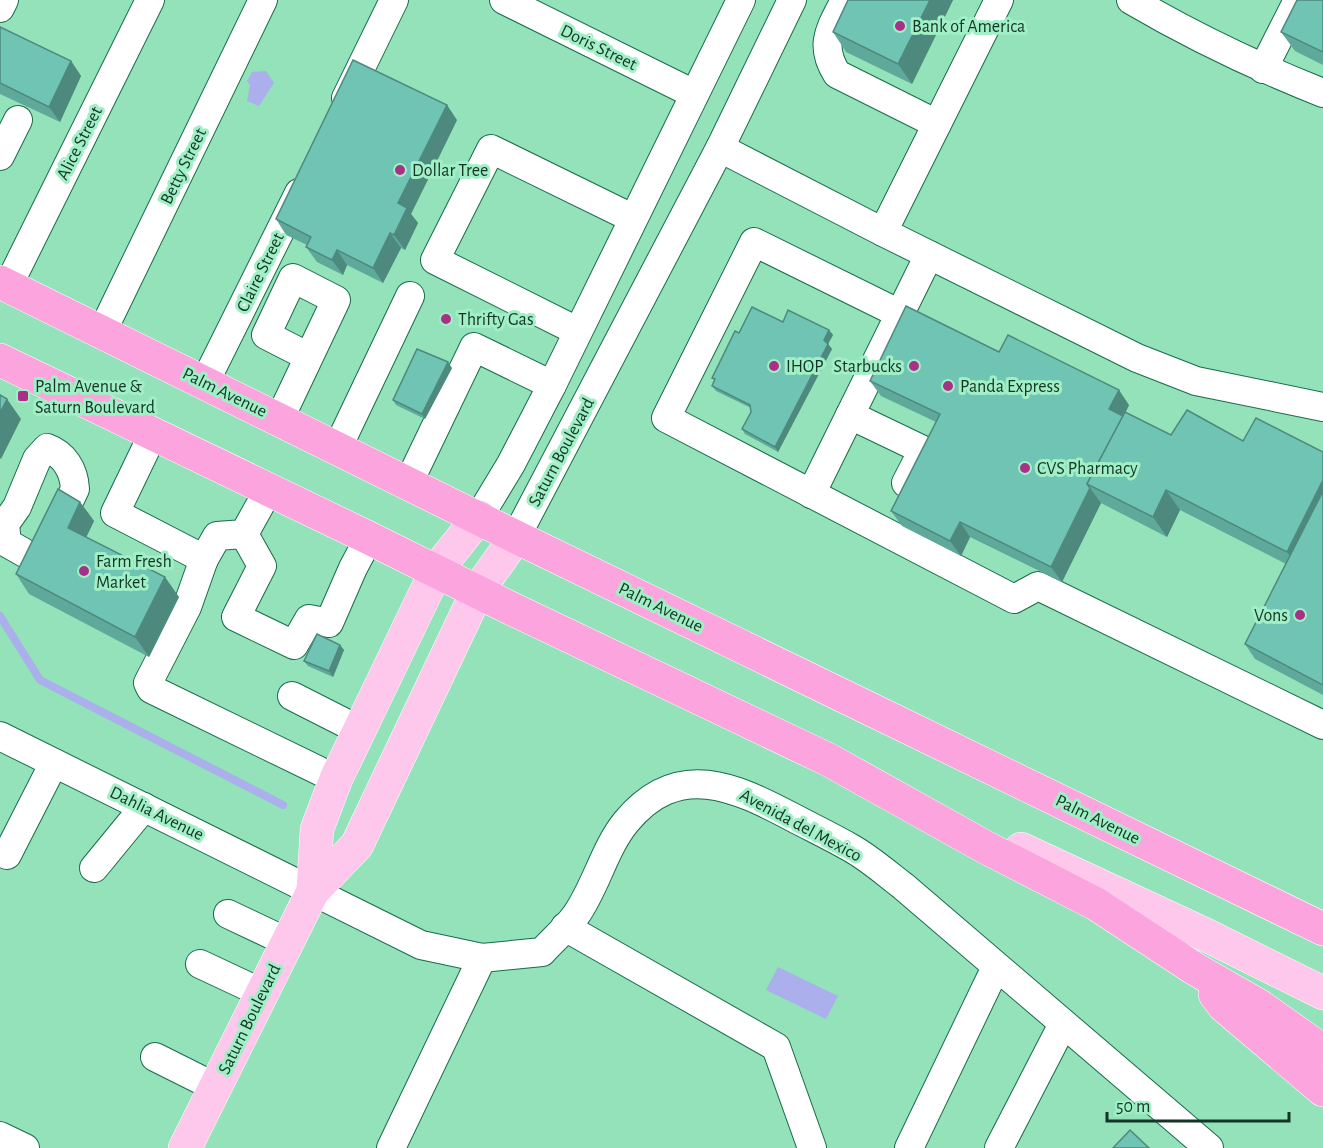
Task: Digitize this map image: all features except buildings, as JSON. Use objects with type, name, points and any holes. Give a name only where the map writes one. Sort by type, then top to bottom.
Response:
[{"type":"highway","name":"Palm Avenue","points":[[4,284],[280,418],[516,537],[1323,929]]},
{"type":"highway","points":[[0,360],[829,760],[985,848],[1096,904],[1195,969],[1258,1005],[1323,1051]]},
{"type":"highway","points":[[1195,969],[1224,1006],[1323,1090]]},
{"type":"main road","name":"Saturn Boulevard","points":[[313,891],[317,829],[336,779],[436,571],[479,517]]},
{"type":"main road","name":"Saturn Boulevard","points":[[185,1148],[313,891],[357,845],[477,592],[516,537]]},
{"type":"main road","points":[[829,760],[1206,935],[1323,993]]},
{"type":"street","points":[[0,8],[4,0]]},
{"type":"street","name":"Alice Street","points":[[4,284],[150,0]]},
{"type":"street","name":"Betty Street","points":[[102,332],[263,0]]},
{"type":"street","points":[[336,117],[394,0]]},
{"type":"street","name":"Doris Street","points":[[504,0],[694,94]]},
{"type":"street","name":"Saturn Boulevard","points":[[479,517],[511,464],[552,386],[632,218],[741,0]]},
{"type":"street","name":"Saturn Boulevard","points":[[516,537],[720,148],[792,0]]},
{"type":"street","points":[[845,0],[828,35],[828,60],[837,75],[937,124]]},
{"type":"street","points":[[883,232],[999,0]]},
{"type":"street","points":[[1131,0],[1176,26],[1263,69],[1323,93]]},
{"type":"street","points":[[1263,69],[1298,0]]},
{"type":"street","points":[[0,156],[18,120]]},
{"type":"street","points":[[720,148],[928,255],[1137,358],[1196,381],[1323,407]]},
{"type":"street","points":[[577,331],[435,260],[491,149],[632,218]]},
{"type":"street","name":"Claire Street","points":[[205,382],[310,170]]},
{"type":"street","points":[[900,314],[754,242],[666,418],[1014,599],[1038,586],[1323,724]]},
{"type":"street","points":[[811,494],[928,255]]},
{"type":"street","points":[[338,447],[410,296]]},
{"type":"street","points":[[409,482],[474,347],[552,386]]},
{"type":"street","points":[[280,418],[309,357]]},
{"type":"street","points":[[850,415],[923,450],[882,531]]},
{"type":"street","points":[[153,434],[115,513],[204,559]]},
{"type":"street","points":[[244,534],[269,489]]},
{"type":"street","points":[[244,534],[217,536],[204,559],[187,607],[148,683],[151,689],[336,779]]},
{"type":"street","points":[[244,534],[262,566],[236,617],[294,645],[309,619],[329,623],[369,538]]},
{"type":"street","points":[[292,696],[360,730]]},
{"type":"street","name":"Dahlia Avenue","points":[[0,736],[313,891]]},
{"type":"street","points":[[7,855],[54,763]]},
{"type":"street","name":"Avenida del Mexico","points":[[313,891],[421,945],[482,958],[542,952],[577,915],[624,825],[636,811],[664,792],[680,787],[712,785],[728,788],[751,796],[853,849],[903,886],[1209,1148]]},
{"type":"street","points":[[94,868],[144,807]]},
{"type":"street","points":[[228,914],[287,942]]},
{"type":"street","points":[[566,927],[776,1047],[812,1148]]},
{"type":"street","points":[[392,1148],[482,958]]},
{"type":"street","points":[[200,964],[262,993]]},
{"type":"street","points":[[909,1148],[996,967]]},
{"type":"street","points":[[999,1148],[1063,1024]]},
{"type":"street","points":[[155,1057],[215,1087]]},
{"type":"street","points":[[0,1136],[25,1148]]},
{"type":"water","points":[[266,71],[274,83],[259,106],[247,101],[250,85],[247,81],[252,72]]},
{"type":"water","points":[[778,967],[838,996],[826,1019],[766,990]]},
{"type":"waterway","points":[[0,616],[40,680],[283,805]]},
{"type":"place","name":"Bank of America","points":[[900,26]]},
{"type":"place","name":"Dollar Tree","points":[[400,170]]},
{"type":"place","name":"Thrifty Gas","points":[[446,319]]},
{"type":"place","name":"IHOP","points":[[774,366]]},
{"type":"place","name":"Starbucks","points":[[914,366]]},
{"type":"place","name":"Panda Express","points":[[948,386]]},
{"type":"place","name":"Palm Avenue & Saturn Boulevard","points":[[23,396]]},
{"type":"place","name":"CVS Pharmacy","points":[[1025,468]]},
{"type":"place","name":"Farm Fresh Market","points":[[84,571]]},
{"type":"place","name":"Vons","points":[[1300,615]]}]
